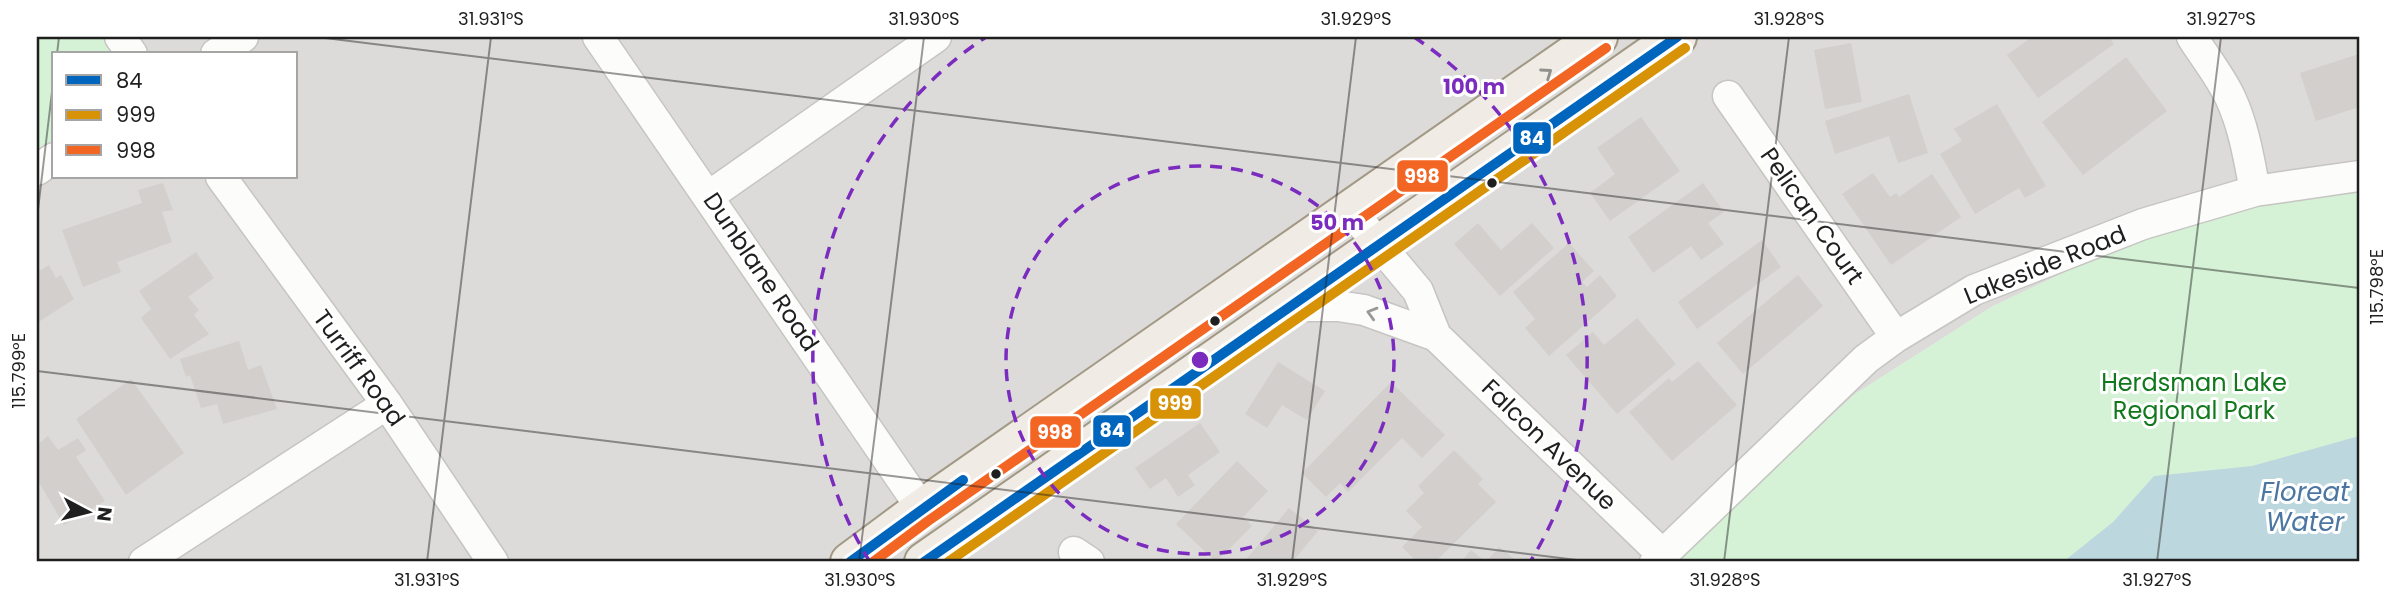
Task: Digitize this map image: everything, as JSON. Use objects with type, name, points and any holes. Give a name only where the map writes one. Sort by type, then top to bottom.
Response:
[{"type":"main road","points":[[850,562],[920,510],[1598,37]]},
{"type":"main road","points":[[924,562],[1677,37]]},
{"type":"street","points":[[120,37],[131,52]]},
{"type":"street","points":[[219,52],[243,37]]},
{"type":"street","name":"Dunblane Road","points":[[597,37],[709,196],[920,510]]},
{"type":"street","points":[[709,196],[936,37]]},
{"type":"street","points":[[2192,37],[2228,94],[2237,115],[2255,191]]},
{"type":"street","name":"Pelican Court","points":[[1728,96],[1896,337]]},
{"type":"street","points":[[37,170],[52,159]]},
{"type":"street","name":"Lakeside Road","points":[[1658,558],[1866,359],[1896,337],[1974,290],[2143,225],[2255,191],[2359,176]]},
{"type":"street","name":"Turriff Road","points":[[222,178],[387,404],[493,562]]},
{"type":"street","name":"Falcon Avenue","points":[[1350,211],[1418,291],[1436,336],[1658,558]]},
{"type":"street","name":"Falcon Avenue","points":[[1291,306],[1338,306],[1364,310],[1436,336]]},
{"type":"street","points":[[144,562],[387,404]]},
{"type":"shaded area","points":[[37,37],[2359,37],[2359,189],[2265,201],[2112,250],[1993,306],[1855,394],[1673,562],[37,562]]},
{"type":"green space","points":[[37,37],[102,37],[113,52],[52,52],[52,143],[37,153]]},
{"type":"green space","name":"Herdsman Lake Regional Park","points":[[2359,189],[2359,562],[1673,562],[1855,394],[1993,306],[2112,250],[2265,201]]},
{"type":"water","name":"Floreat Water","points":[[2359,436],[2359,562],[2063,562],[2113,522],[2154,476],[2252,466]]},
{"type":"building","points":[[2032,37],[2109,37],[2114,44],[2038,98],[2007,55]]},
{"type":"building","points":[[1851,43],[1862,102],[1825,109],[1814,50]]},
{"type":"building","points":[[2359,54],[2359,107],[2316,121],[2300,73]]},
{"type":"building","points":[[2126,57],[2167,111],[2083,175],[2042,122]]},
{"type":"building","points":[[1909,94],[1928,153],[1898,163],[1889,136],[1835,154],[1825,121]]},
{"type":"building","points":[[1997,104],[2046,186],[2025,198],[2019,188],[1975,214],[1940,154],[1962,141],[1954,129]]},
{"type":"building","points":[[1641,117],[1680,171],[1610,221],[1590,193],[1615,174],[1597,148]]},
{"type":"building","points":[[1873,173],[1890,197],[1896,193],[1899,197],[1932,174],[1961,217],[1891,265],[1842,194]]},
{"type":"building","points":[[163,183],[173,210],[162,212],[172,242],[117,262],[121,272],[83,287],[62,230],[142,203],[138,190]]},
{"type":"building","points":[[1703,183],[1724,212],[1708,223],[1724,244],[1701,260],[1691,246],[1653,273],[1628,237]]},
{"type":"building","points":[[1478,223],[1501,250],[1532,223],[1554,248],[1500,296],[1454,244]]},
{"type":"building","points":[[1762,240],[1781,267],[1697,329],[1678,302]]},
{"type":"building","points":[[1569,243],[1594,271],[1582,282],[1587,287],[1600,275],[1617,296],[1549,356],[1525,328],[1535,319],[1513,292]]},
{"type":"building","points":[[196,252],[214,278],[188,297],[199,310],[194,315],[209,334],[170,359],[141,318],[151,309],[139,291]]},
{"type":"building","points":[[49,265],[56,278],[61,275],[74,299],[37,323],[37,272]]},
{"type":"building","points":[[1798,275],[1823,306],[1743,374],[1717,343]]},
{"type":"building","points":[[1637,318],[1676,364],[1617,414],[1566,355],[1593,332],[1604,345]]},
{"type":"building","points":[[239,341],[248,370],[261,365],[277,409],[223,424],[217,404],[201,408],[190,375],[186,377],[180,359]]},
{"type":"building","points":[[1698,361],[1737,405],[1672,461],[1629,412],[1669,378],[1672,382]]},
{"type":"building","points":[[1278,362],[1325,391],[1307,420],[1282,405],[1267,428],[1245,414]]},
{"type":"building","points":[[131,379],[184,453],[126,495],[76,419]]},
{"type":"building","points":[[1391,382],[1445,435],[1422,458],[1402,438],[1348,492],[1340,483],[1326,497],[1302,473]]},
{"type":"building","points":[[1200,423],[1220,452],[1188,475],[1195,485],[1178,497],[1166,478],[1150,489],[1135,468]]},
{"type":"building","points":[[48,436],[58,450],[78,438],[86,450],[76,457],[105,501],[64,525],[37,479],[37,445]]},
{"type":"building","points":[[1454,450],[1483,479],[1478,484],[1496,502],[1435,562],[1417,562],[1402,547],[1422,527],[1406,511],[1424,493],[1418,486]]},
{"type":"building","points":[[1237,461],[1268,491],[1243,517],[1252,526],[1216,562],[1176,524]]},
{"type":"building","points":[[1289,508],[1318,531],[1294,560],[1298,562],[1244,562]]},
{"type":"building","points":[[1499,547],[1518,562],[1486,562]]},
{"type":"building","points":[[1471,550],[1486,562],[1461,562]]},
{"type":"transit line","name":"84","points":[[924,562],[1677,37]]},
{"type":"transit line","name":"998","points":[[873,562],[1606,48]]},
{"type":"transit line","name":"999","points":[[948,562],[1685,48]]},
{"type":"transit line","name":"84","points":[[850,562],[963,480]]}]
